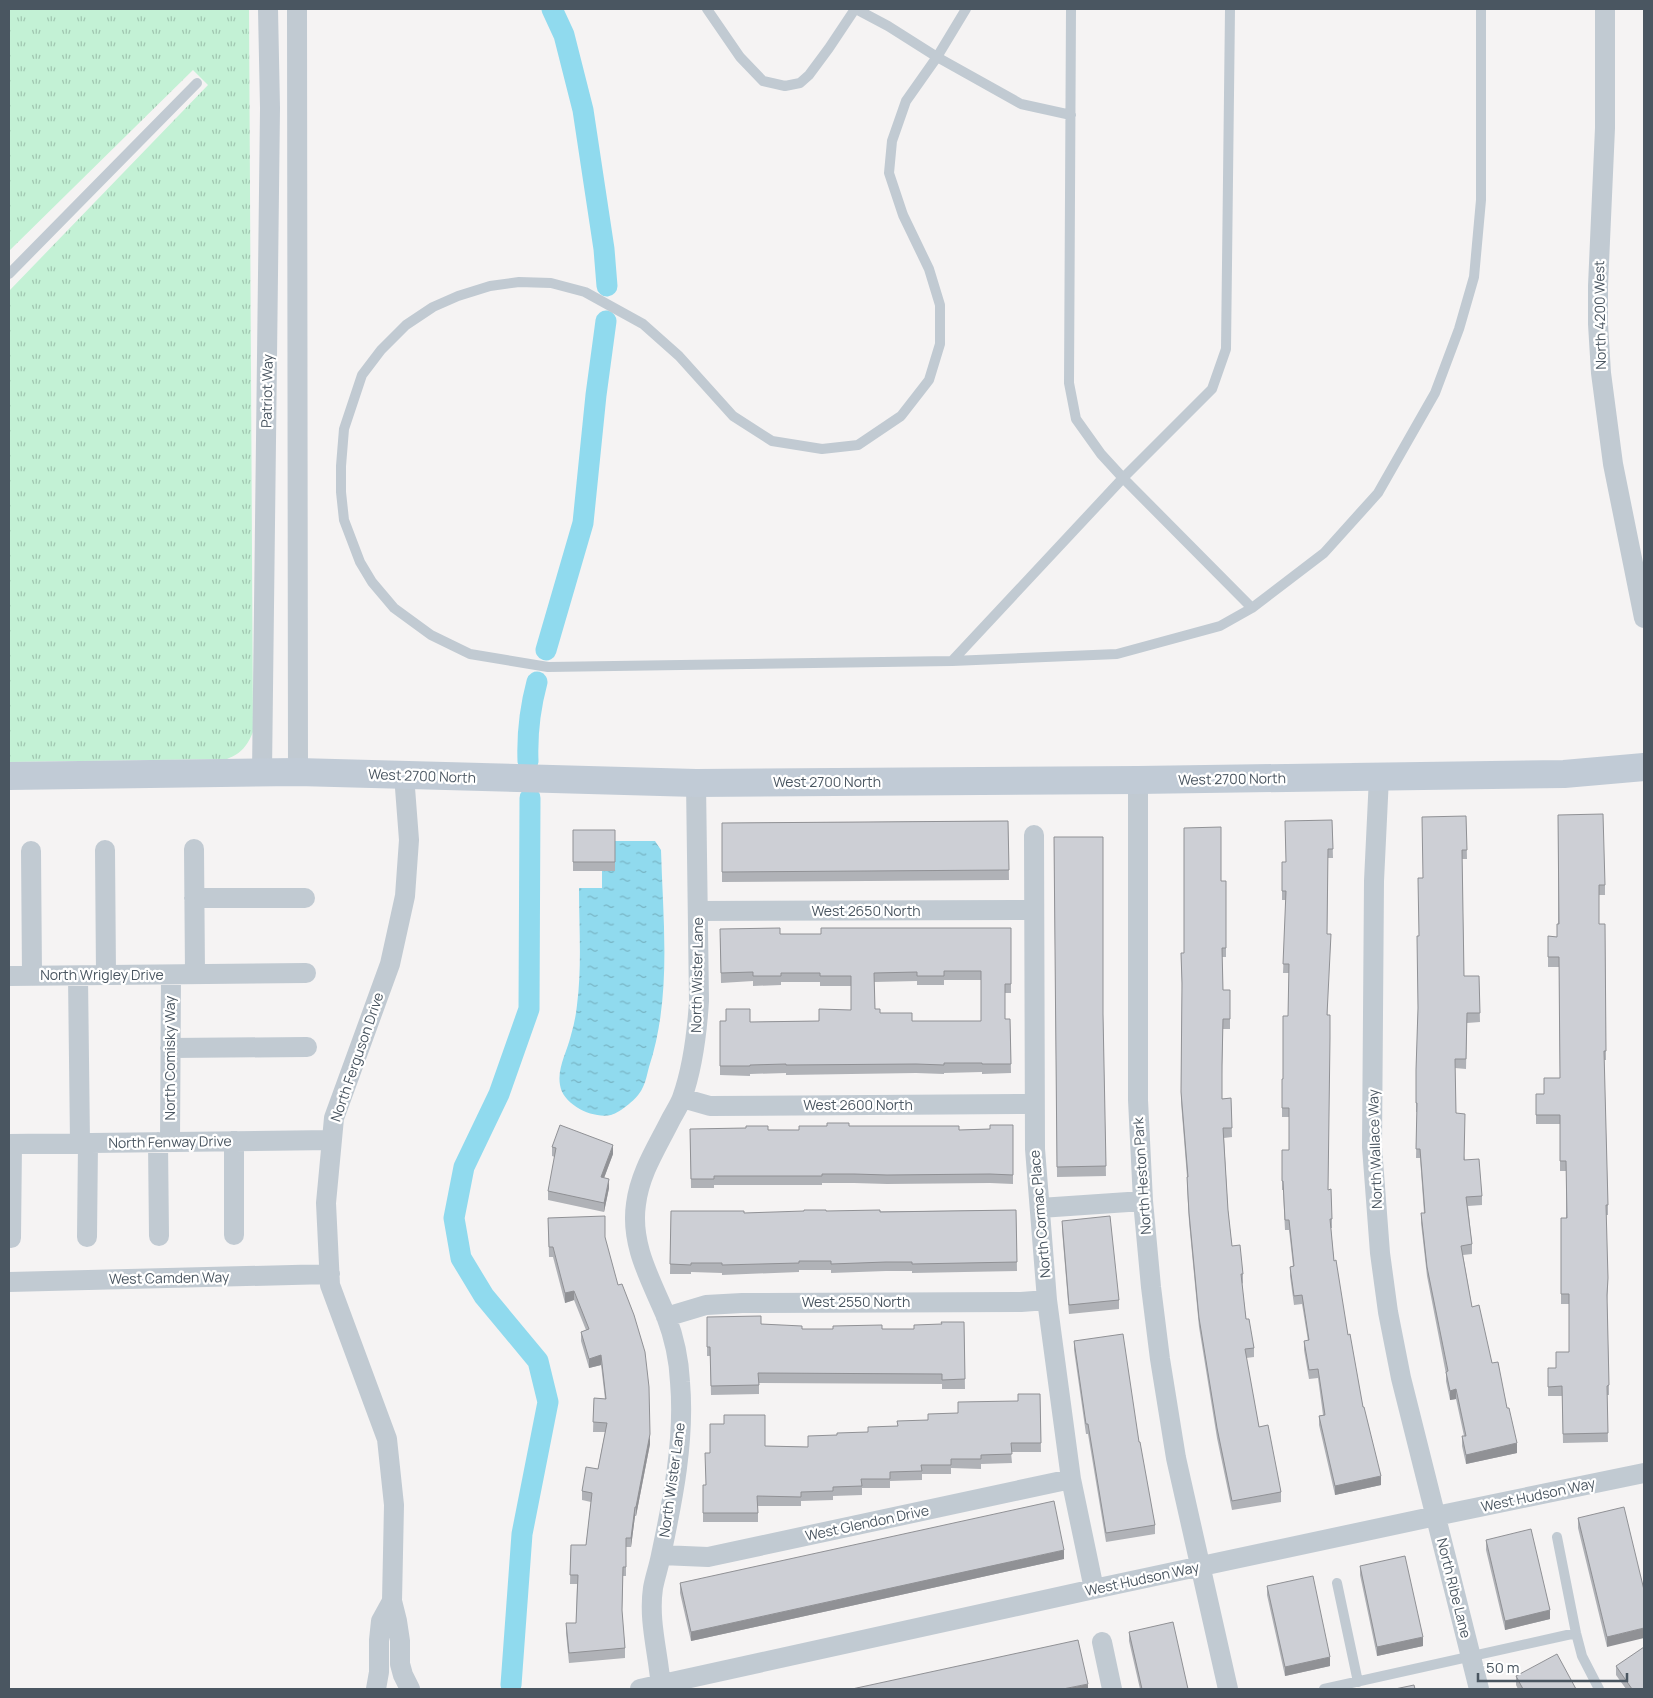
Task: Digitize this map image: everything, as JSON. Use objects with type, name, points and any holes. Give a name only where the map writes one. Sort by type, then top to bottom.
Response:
[{"type":"street","name":"Patriot Way","points":[[262,773],[270,108],[268,9]]},
{"type":"street","points":[[297,9],[298,772]]},
{"type":"street","name":"North 4200 West","points":[[1605,9],[1605,128],[1598,286],[1601,373],[1613,464],[1644,618]]},
{"type":"street","name":"West 2700 North","points":[[9,776],[298,772],[696,783],[1138,780],[1564,774],[1644,767]]},
{"type":"street","name":"North Ferguson Drive","points":[[404,775],[409,840],[404,896],[390,964],[334,1118],[326,1203],[330,1285],[387,1439],[394,1505],[392,1601],[398,1621],[400,1664],[410,1689]]},
{"type":"street","name":"North Wallace Way","points":[[1379,777],[1374,881],[1372,1009],[1372,1147],[1375,1195],[1388,1312],[1401,1378],[1436,1516]]},
{"type":"street","name":"North Heston Park","points":[[1138,780],[1138,1100],[1143,1201],[1160,1359],[1176,1458],[1228,1689]]},
{"type":"street","name":"North Wister Lane","points":[[661,1687],[653,1628],[653,1588],[661,1555],[679,1455],[681,1432],[680,1381],[673,1340],[666,1317],[641,1258],[635,1222],[636,1204],[644,1172],[682,1098],[697,1033],[699,1001],[696,783]]},
{"type":"street","name":"North Cormac Place","points":[[1034,835],[1035,1149],[1047,1300],[1072,1478],[1094,1589]]},
{"type":"street","points":[[194,849],[195,974]]},
{"type":"street","points":[[105,850],[106,975]]},
{"type":"street","points":[[31,851],[32,976]]},
{"type":"street","points":[[194,898],[305,898]]},
{"type":"street","name":"West 2650 North","points":[[698,911],[1034,910]]},
{"type":"street","name":"North Wrigley Drive","points":[[9,976],[306,973]]},
{"type":"street","name":"North Comisky Way","points":[[160,1236],[170,1048],[170,975]]},
{"type":"street","points":[[78,976],[87,1237]]},
{"type":"street","points":[[170,1048],[306,1047]]},
{"type":"street","name":"West 2600 North","points":[[682,1098],[710,1106],[1034,1104]]},
{"type":"street","name":"North Fenway Drive","points":[[10,1144],[332,1140]]},
{"type":"street","points":[[234,1141],[234,1235]]},
{"type":"street","points":[[10,1144],[11,1238]]},
{"type":"street","points":[[1040,1208],[1143,1201]]},
{"type":"street","name":"West Camden Way","points":[[9,1282],[330,1274]]},
{"type":"street","name":"West 2550 North","points":[[666,1317],[706,1306],[742,1303],[1021,1302],[1047,1300]]},
{"type":"street","name":"West Hudson Way","points":[[640,1689],[661,1687],[1094,1589],[1644,1473]]},
{"type":"street","name":"West Glendon Drive","points":[[661,1555],[708,1557],[1072,1478]]},
{"type":"street","name":"North Ribe Lane","points":[[1436,1516],[1479,1689]]},
{"type":"street","name":"North Ferguson Drive","points":[[376,1689],[379,1672],[381,1621],[392,1601]]},
{"type":"street","points":[[1102,1642],[1112,1689]]},
{"type":"lane","points":[[706,9],[740,57],[763,81],[785,86],[800,82],[809,75],[856,9],[1021,104],[1071,114]]},
{"type":"lane","points":[[966,9],[937,57],[906,101],[892,140],[889,172],[904,215],[929,269],[940,305],[940,344],[929,380],[901,416],[858,445],[822,449],[772,441],[733,416],[678,356],[642,324],[585,292],[551,283],[519,282],[490,286],[458,296],[433,307],[406,325],[381,350],[362,374],[344,429],[341,492],[344,520],[350,540],[360,562],[372,582],[394,608],[431,635],[470,654],[548,667],[952,661],[1116,654],[1220,626],[1252,608],[1324,554],[1378,494],[1435,393],[1459,329],[1474,277],[1481,200],[1481,9]]},
{"type":"lane","points":[[1071,9],[1069,383],[1076,419],[1101,454],[1123,478],[1252,608]]},
{"type":"lane","points":[[952,661],[1123,478],[1212,389],[1226,350],[1230,9]]},
{"type":"lane","points":[[9,274],[197,83]]},
{"type":"lane","points":[[1556,1538],[1582,1656],[1599,1689]]},
{"type":"lane","points":[[1337,1583],[1358,1682]]},
{"type":"lane","points":[[1324,1689],[1576,1633]]},
{"type":"green space","points":[[9,9],[249,9],[253,732],[243,748],[237,754],[227,759],[9,762],[9,291],[208,85],[193,70],[9,251]]},
{"type":"water","points":[[615,841],[655,841],[661,850],[664,932],[663,987],[656,1041],[640,1093],[624,1108],[611,1115],[604,1116],[588,1113],[573,1104],[562,1092],[559,1079],[574,1024],[579,991],[579,888],[602,888],[602,871],[615,871]]},
{"type":"building","points":[[1603,814],[1605,885],[1599,885],[1599,924],[1605,924],[1606,1051],[1604,1051],[1608,1205],[1606,1205],[1608,1433],[1563,1434],[1562,1386],[1548,1387],[1548,1368],[1556,1368],[1556,1352],[1569,1352],[1569,1294],[1561,1294],[1561,1218],[1567,1218],[1566,1161],[1560,1161],[1560,1115],[1536,1115],[1536,1094],[1544,1094],[1544,1078],[1560,1078],[1559,957],[1548,957],[1548,936],[1557,937],[1557,924],[1559,924],[1558,815]]},
{"type":"building","points":[[1466,816],[1467,850],[1462,850],[1464,976],[1479,976],[1480,1013],[1467,1013],[1466,1059],[1455,1059],[1456,1113],[1465,1114],[1464,1160],[1479,1159],[1482,1196],[1466,1197],[1472,1244],[1461,1246],[1472,1307],[1479,1305],[1492,1363],[1498,1362],[1507,1408],[1509,1408],[1517,1443],[1466,1455],[1462,1436],[1466,1436],[1456,1389],[1450,1391],[1446,1372],[1448,1371],[1427,1267],[1421,1213],[1425,1213],[1420,1149],[1416,1149],[1416,1070],[1418,1008],[1417,936],[1419,936],[1418,878],[1423,878],[1422,817]]},
{"type":"building","points":[[1332,820],[1333,849],[1328,849],[1327,934],[1331,934],[1327,1015],[1330,1015],[1328,1190],[1331,1189],[1332,1219],[1330,1219],[1334,1261],[1336,1260],[1348,1335],[1350,1334],[1363,1407],[1381,1476],[1335,1486],[1319,1416],[1325,1415],[1318,1369],[1309,1370],[1304,1341],[1309,1340],[1302,1295],[1294,1296],[1290,1267],[1294,1266],[1289,1220],[1285,1220],[1282,1181],[1282,1150],[1289,1150],[1289,1108],[1282,1108],[1283,1016],[1288,1016],[1289,964],[1283,964],[1286,891],[1282,891],[1282,862],[1286,862],[1285,821]]},
{"type":"building","points":[[1008,821],[1009,870],[722,872],[722,823]]},
{"type":"building","points":[[1221,827],[1221,881],[1226,881],[1226,948],[1222,948],[1223,990],[1230,990],[1230,1019],[1223,1019],[1222,1065],[1222,1099],[1231,1098],[1232,1128],[1223,1128],[1228,1210],[1232,1246],[1240,1245],[1246,1319],[1249,1319],[1254,1348],[1245,1349],[1259,1427],[1268,1425],[1281,1492],[1232,1501],[1217,1428],[1199,1318],[1189,1213],[1181,1092],[1181,953],[1184,953],[1184,828]]},
{"type":"building","points":[[573,830],[615,830],[615,862],[573,862]]},
{"type":"building","points":[[1054,837],[1103,837],[1103,1014],[1106,1166],[1057,1167]]},
{"type":"building","points":[[780,928],[780,934],[821,934],[821,928],[1011,928],[1011,984],[1005,984],[1005,1019],[1010,1019],[1011,1064],[786,1064],[720,1066],[720,1021],[726,1021],[726,1009],[750,1009],[750,1022],[819,1021],[819,1009],[851,1010],[851,976],[820,976],[820,973],[781,973],[781,976],[753,976],[753,972],[721,973],[720,929]],"holes":[[[944,971],[981,971],[981,1021],[912,1021],[912,1013],[880,1013],[880,1009],[875,1009],[874,973],[917,972],[917,976],[944,976]]]},
{"type":"building","points":[[827,1123],[849,1123],[849,1126],[959,1126],[959,1130],[990,1129],[990,1125],[1013,1125],[1013,1175],[822,1174],[822,1176],[714,1176],[714,1179],[691,1179],[690,1129],[768,1126],[768,1130],[799,1130],[799,1126],[827,1126]]},
{"type":"building","points":[[560,1125],[613,1145],[601,1177],[609,1179],[604,1203],[548,1191],[556,1148],[552,1147]]},
{"type":"building","points":[[804,1210],[880,1210],[880,1212],[1016,1210],[1017,1262],[831,1264],[831,1261],[799,1261],[799,1263],[722,1265],[722,1263],[670,1264],[671,1211],[744,1211],[744,1213]]},
{"type":"building","points":[[605,1216],[605,1237],[618,1285],[622,1284],[645,1352],[649,1387],[650,1434],[635,1507],[631,1538],[626,1538],[626,1567],[623,1567],[622,1610],[625,1648],[569,1653],[566,1623],[576,1623],[578,1575],[570,1575],[571,1545],[586,1545],[592,1493],[582,1491],[586,1467],[598,1469],[607,1423],[593,1422],[594,1398],[606,1399],[601,1355],[589,1359],[581,1332],[589,1329],[574,1291],[565,1293],[553,1247],[549,1247],[548,1218]]},
{"type":"building","points":[[1110,1216],[1119,1300],[1069,1305],[1062,1221]]},
{"type":"building","points":[[761,1316],[761,1324],[802,1326],[802,1329],[833,1329],[833,1326],[882,1325],[882,1329],[914,1329],[914,1325],[964,1322],[965,1379],[942,1380],[942,1374],[758,1373],[759,1385],[711,1386],[710,1347],[707,1347],[707,1317]]},
{"type":"building","points":[[1123,1334],[1139,1442],[1155,1525],[1106,1533],[1088,1424],[1086,1424],[1074,1341]]},
{"type":"building","points":[[1018,1394],[1040,1394],[1041,1443],[1011,1443],[1012,1454],[981,1455],[981,1459],[951,1459],[951,1465],[921,1465],[922,1471],[890,1472],[890,1479],[861,1479],[862,1486],[833,1487],[833,1491],[801,1492],[801,1497],[757,1496],[758,1513],[703,1513],[703,1485],[706,1485],[705,1453],[710,1453],[710,1424],[724,1424],[724,1415],[765,1415],[765,1446],[808,1447],[808,1436],[868,1432],[868,1427],[898,1426],[897,1421],[928,1420],[928,1414],[958,1413],[958,1402],[1018,1401]]},
{"type":"building","points":[[1054,1501],[1064,1550],[691,1632],[680,1583]]},
{"type":"building","points":[[1624,1507],[1644,1590],[1644,1628],[1607,1637],[1578,1518]]},
{"type":"building","points":[[1531,1529],[1550,1610],[1505,1621],[1486,1540]]},
{"type":"building","points":[[1405,1556],[1423,1637],[1377,1647],[1360,1566]]},
{"type":"building","points":[[1313,1576],[1330,1657],[1285,1667],[1267,1586]]},
{"type":"building","points":[[1173,1622],[1188,1689],[1142,1689],[1129,1632]]},
{"type":"building","points":[[1078,1640],[1088,1684],[1063,1689],[852,1689]]},
{"type":"building","points":[[1644,1647],[1644,1689],[1632,1689],[1616,1666]]},
{"type":"building","points":[[1557,1654],[1576,1689],[1523,1689],[1516,1676]]},
{"type":"building","points":[[1414,1685],[1415,1689],[1395,1689]]},
{"type":"waterway","points":[[552,9],[564,35],[583,110],[604,249],[607,286]]},
{"type":"waterway","points":[[546,650],[583,523],[596,395],[606,321]]},
{"type":"waterway","points":[[528,761],[532,702],[537,682]]},
{"type":"waterway","points":[[511,1685],[522,1534],[548,1402],[538,1361],[484,1296],[461,1258],[454,1218],[464,1167],[499,1094],[529,1009],[530,798]]}]
